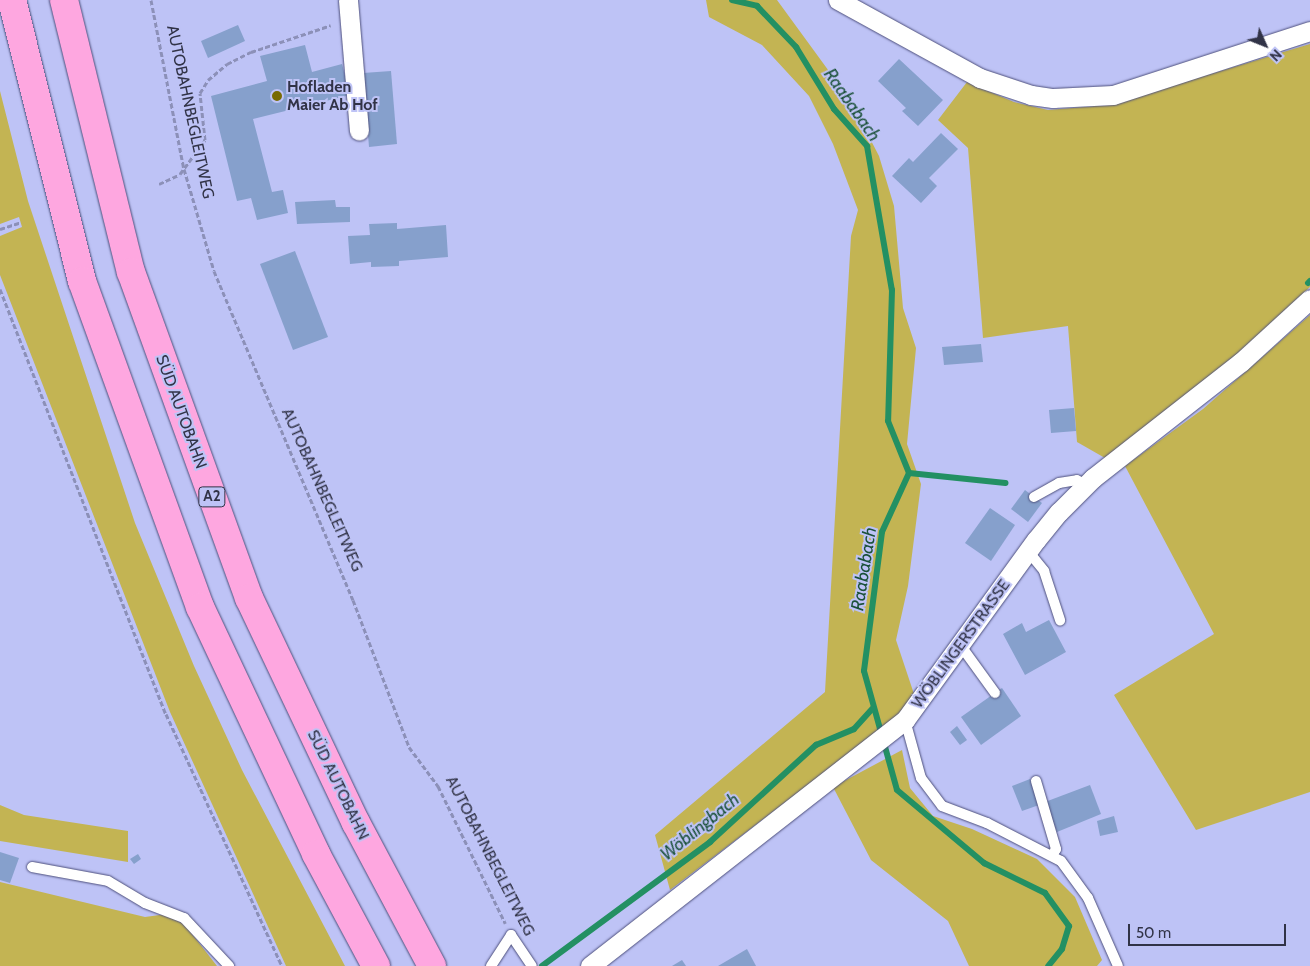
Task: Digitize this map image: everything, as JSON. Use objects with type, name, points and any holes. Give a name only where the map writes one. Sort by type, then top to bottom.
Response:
[{"type":"highway","points":[[12,0],[82,281],[200,607],[316,854],[376,966]]},
{"type":"highway","name":"SÜD AUTOBAHN","points":[[64,0],[131,272],[249,598],[356,823],[432,966]]},
{"type":"street","points":[[348,0],[348,20],[359,131]]},
{"type":"street","points":[[838,0],[980,78],[1031,95],[1053,98],[1113,94],[1310,31]]},
{"type":"street","name":"WÖBLINGERSTRASSE","points":[[590,966],[899,725],[961,646],[1028,551],[1086,485],[1241,362],[1310,298]]},
{"type":"lane","points":[[1034,497],[1059,482],[1077,480],[1086,485]]},
{"type":"lane","points":[[1028,551],[1044,571],[1060,620]]},
{"type":"lane","points":[[961,646],[995,693]]},
{"type":"lane","points":[[899,725],[922,778],[942,806],[987,822],[1061,862],[1088,898],[1118,966]]},
{"type":"lane","points":[[1036,781],[1056,848],[1052,856]]},
{"type":"lane","points":[[32,867],[108,881],[145,903],[184,918],[229,966]]},
{"type":"lane","name":"AUTOBAHNBEGLEITWEG","points":[[511,935],[532,965]]},
{"type":"lane","points":[[492,966],[511,935]]},
{"type":"path","name":"AUTOBAHNBEGLEITWEG","points":[[151,0],[184,169],[214,271],[353,600],[409,747],[438,786],[511,935]]},
{"type":"path","points":[[159,184],[174,179],[184,169],[205,140],[200,93],[208,80],[227,64],[251,52],[348,20]]},
{"type":"path","points":[[0,230],[21,222]]},
{"type":"path","points":[[0,289],[166,714],[282,966]]},
{"type":"shaded area","points":[[706,0],[777,0],[850,100],[879,156],[894,206],[903,308],[916,348],[907,444],[921,484],[908,586],[896,640],[914,694],[896,718],[670,890],[655,835],[825,692],[851,236],[858,210],[833,144],[809,96],[762,45],[709,17]]},
{"type":"shaded area","points":[[1310,44],[1310,287],[1216,375],[1105,458],[1077,442],[1068,326],[983,338],[968,148],[938,120],[967,82],[1014,102],[1048,110],[1108,105]]},
{"type":"shaded area","points":[[0,91],[28,201],[135,523],[194,666],[242,770],[345,966],[286,966],[170,712],[0,275],[0,236],[22,227],[19,217],[0,224]]},
{"type":"shaded area","points":[[1310,315],[1310,792],[1196,830],[1114,695],[1214,634],[1125,466],[1203,409]]},
{"type":"shaded area","points":[[902,750],[910,788],[933,816],[972,829],[1037,859],[1075,897],[1102,960],[1097,966],[969,966],[948,921],[871,860],[833,787]]},
{"type":"shaded area","points":[[0,805],[24,815],[128,831],[128,862],[0,841]]},
{"type":"shaded area","points":[[0,882],[145,917],[167,914],[185,925],[217,966],[0,966]]},
{"type":"building","points":[[238,25],[245,41],[208,58],[201,41]]},
{"type":"building","points":[[305,45],[312,72],[342,64],[350,95],[253,119],[272,192],[283,190],[288,213],[257,220],[251,198],[237,201],[211,96],[267,81],[260,56]]},
{"type":"building","points":[[899,59],[943,100],[918,126],[902,111],[906,108],[878,81]]},
{"type":"building","points":[[391,71],[397,144],[369,147],[363,73]]},
{"type":"building","points":[[941,133],[958,149],[929,178],[937,186],[921,203],[892,176],[909,158],[913,162]]},
{"type":"building","points":[[335,200],[336,207],[350,207],[350,222],[297,224],[295,202]]},
{"type":"building","points":[[397,223],[397,229],[446,225],[448,257],[399,261],[399,266],[371,267],[371,262],[350,264],[348,236],[370,235],[369,224]]},
{"type":"building","points":[[295,251],[328,337],[293,350],[260,264]]},
{"type":"building","points":[[981,344],[983,362],[944,365],[942,347]]},
{"type":"building","points":[[1074,408],[1076,431],[1051,433],[1049,410]]},
{"type":"building","points":[[1025,490],[1042,503],[1028,522],[1011,509]]},
{"type":"building","points":[[990,508],[1015,525],[991,561],[965,543]]},
{"type":"building","points":[[1049,620],[1066,652],[1025,675],[1003,634],[1022,623],[1026,632]]},
{"type":"building","points":[[1002,688],[1021,716],[981,745],[961,717]]},
{"type":"building","points":[[957,726],[967,740],[960,745],[950,732]]},
{"type":"building","points":[[1030,779],[1039,805],[1022,811],[1012,786]]},
{"type":"building","points":[[1090,785],[1101,814],[1057,832],[1045,802]]},
{"type":"building","points":[[1114,816],[1118,832],[1100,836],[1097,821]]},
{"type":"building","points":[[0,852],[19,858],[10,883],[0,880]]},
{"type":"building","points":[[138,854],[141,859],[134,864],[130,859]]},
{"type":"building","points":[[747,949],[756,966],[718,966]]},
{"type":"building","points":[[682,960],[686,966],[672,966]]},
{"type":"waterway","name":"Raababach","points":[[732,0],[757,6],[796,47],[834,109],[867,146],[892,290],[888,421],[909,473],[882,532],[864,671],[897,790],[984,863],[1045,893],[1069,926],[1062,949],[1048,966]]},
{"type":"waterway","points":[[909,473],[1005,483]]},
{"type":"waterway","name":"Wöblingbach","points":[[542,966],[710,842],[816,745],[854,729],[872,709]]},
{"type":"place","name":"Hofladen Maier Ab Hof","points":[[277,96]]}]
